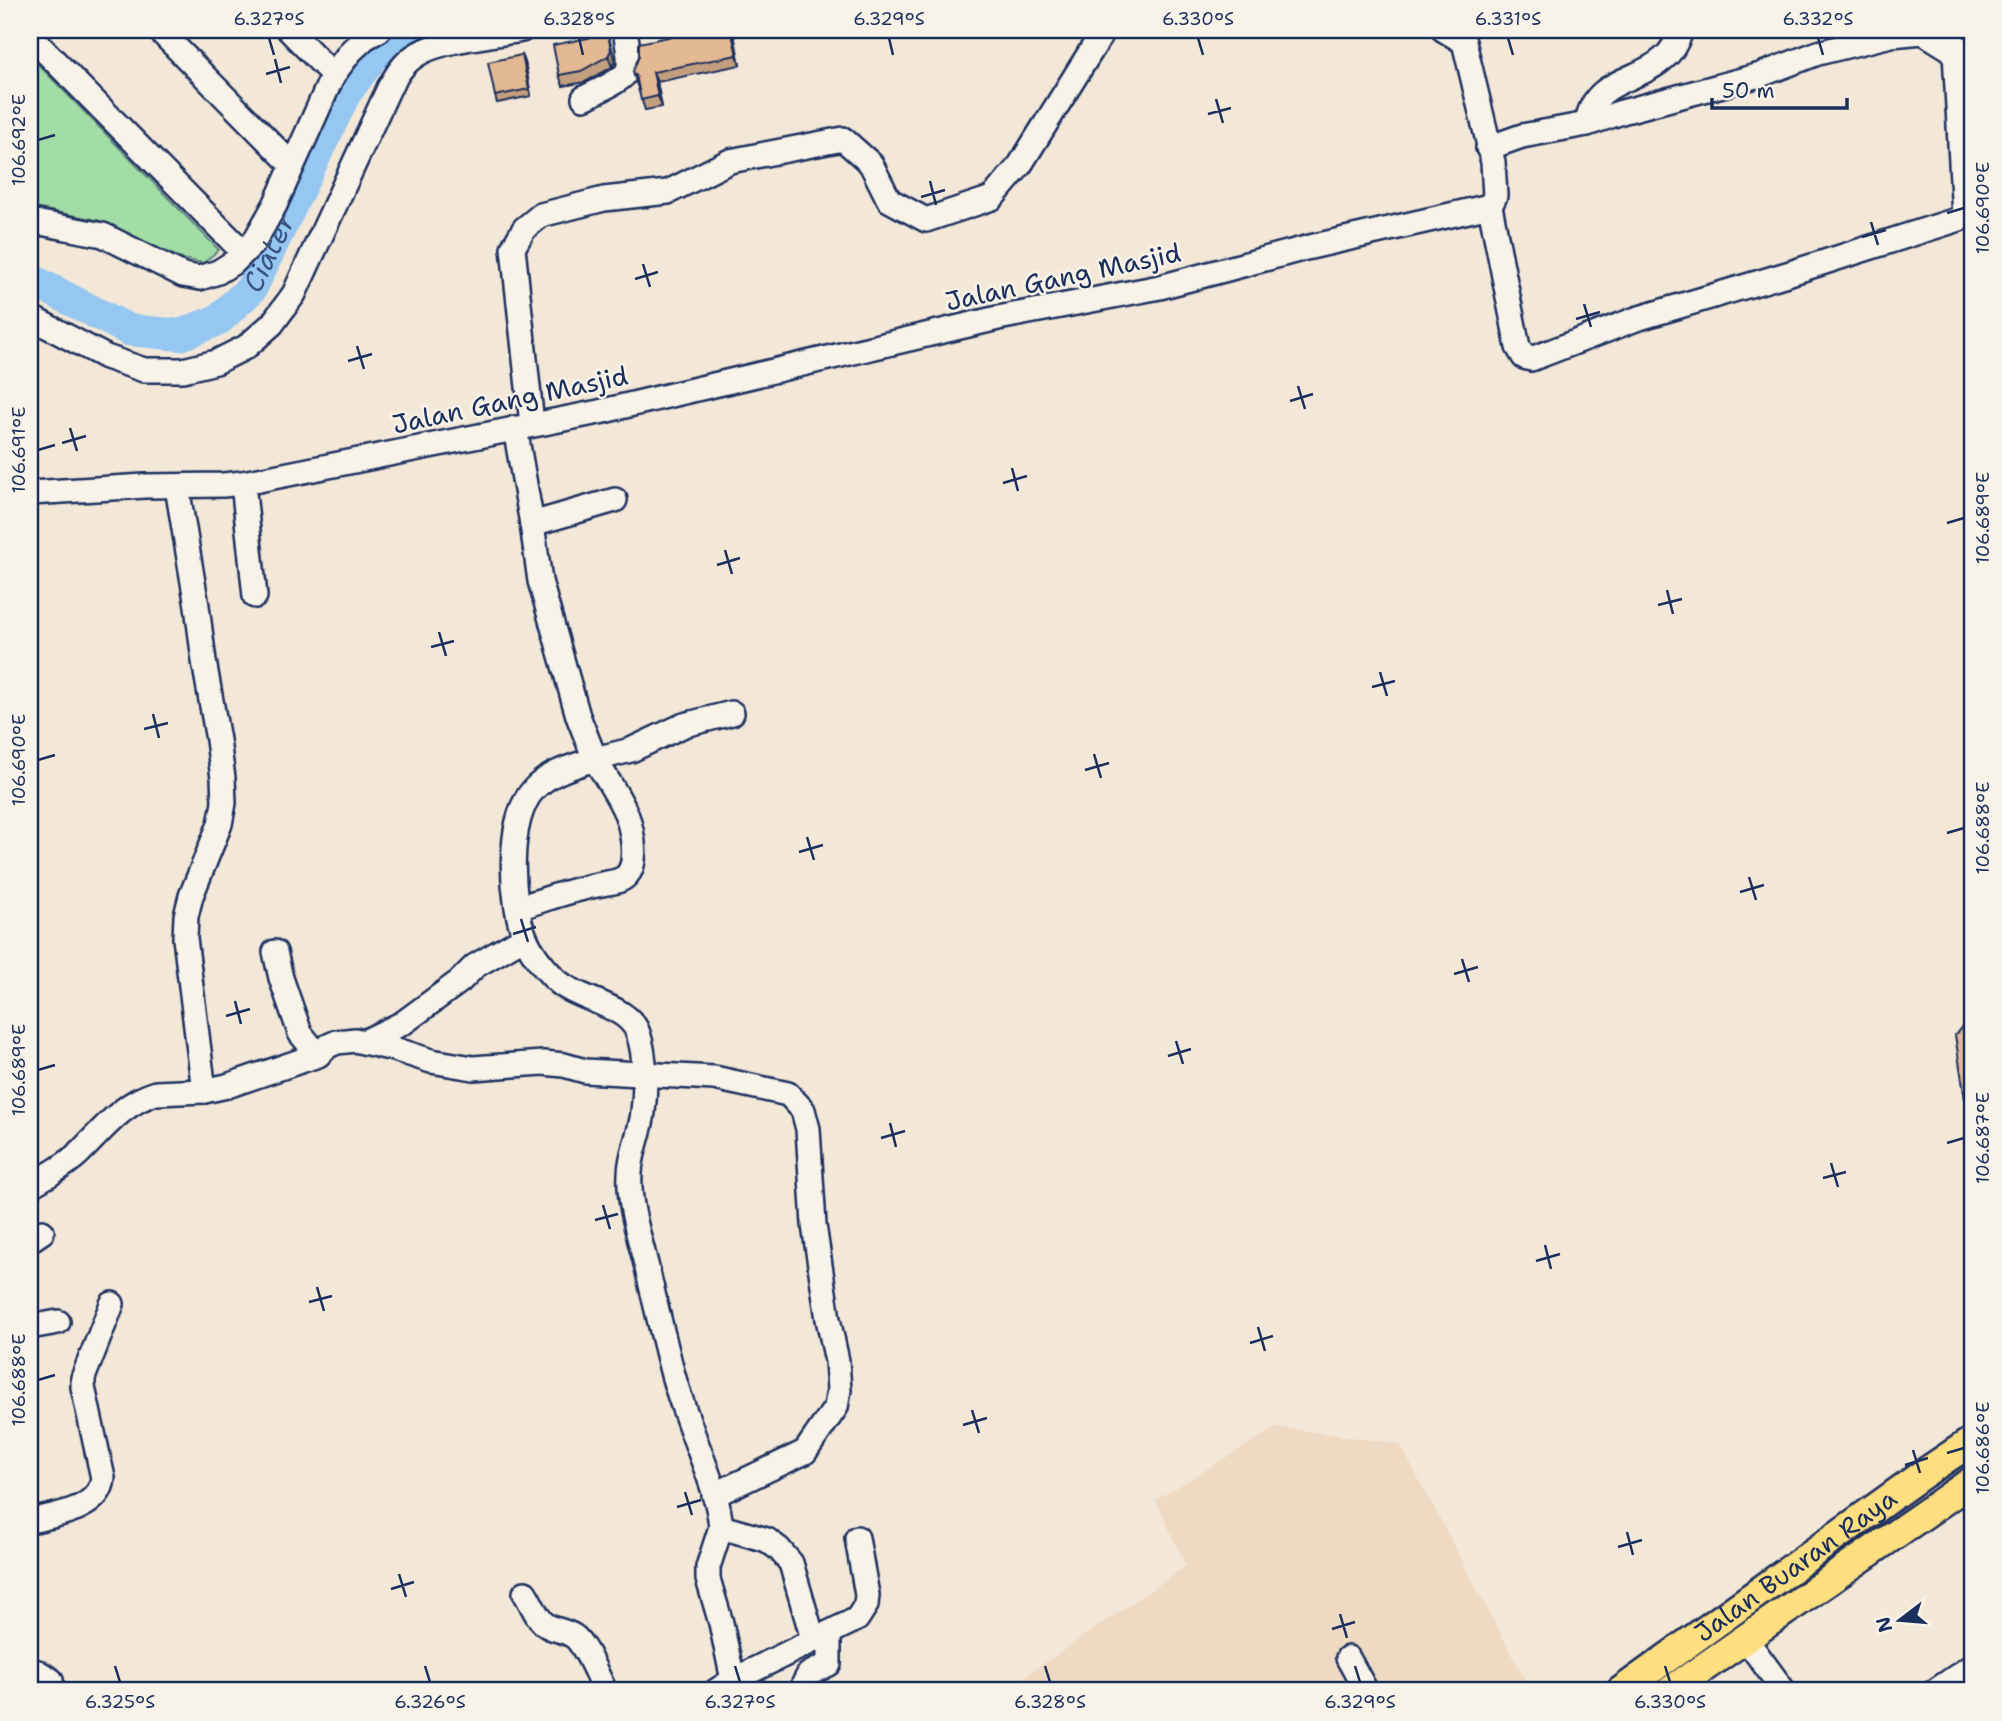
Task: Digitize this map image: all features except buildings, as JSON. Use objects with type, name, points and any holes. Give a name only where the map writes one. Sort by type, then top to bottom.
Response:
[{"type":"main road","name":"Jalan Buaran Raya","points":[[1621,1691],[1898,1491],[1972,1441]]},
{"type":"main road","name":"Jalan Buaran Raya","points":[[1670,1691],[1972,1481]]},
{"type":"street","points":[[159,30],[292,165]]},
{"type":"street","points":[[289,30],[333,75]]},
{"type":"street","points":[[30,221],[103,235],[183,275],[200,278],[218,272],[254,242],[275,205],[333,75],[351,51],[379,30]]},
{"type":"street","points":[[30,317],[106,357],[144,370],[183,370],[216,362],[246,346],[272,324],[294,294],[398,71],[418,54],[433,47],[522,30]]},
{"type":"street","points":[[584,98],[621,78],[628,70],[625,30]]},
{"type":"street","points":[[518,908],[584,887],[619,881],[629,874],[634,861],[629,822],[624,807],[595,760],[578,716],[540,581],[523,426],[513,248],[524,229],[541,215],[604,199],[668,192],[730,162],[843,139],[871,164],[889,200],[926,220],[992,198],[1020,165],[1104,30]]},
{"type":"street","points":[[1444,30],[1464,42],[1488,148],[1493,162],[1495,196],[1490,206],[1518,346],[1524,357],[1531,359],[1636,319],[1968,216],[1960,43],[1923,32],[1891,35],[1818,53],[1760,75],[1587,124],[1522,136],[1488,148]]},
{"type":"street","points":[[1587,124],[1591,109],[1601,94],[1623,79],[1657,64],[1671,50],[1682,30]]},
{"type":"street","points":[[30,36],[243,252]]},
{"type":"street","name":"Jalan Gang Masjid","points":[[30,493],[243,482],[599,412],[998,318],[1160,287],[1306,248],[1490,206]]},
{"type":"street","points":[[243,482],[255,596]]},
{"type":"street","points":[[177,487],[223,778],[224,803],[220,824],[191,896],[186,916],[186,938],[204,1091]]},
{"type":"street","points":[[532,524],[615,500]]},
{"type":"street","points":[[732,713],[684,725],[631,750],[550,776],[533,790],[523,806],[514,839],[513,877],[525,937],[541,963],[557,981],[573,993],[621,1013],[632,1021],[638,1033],[642,1051],[643,1113],[629,1174],[634,1218],[673,1373],[714,1495],[721,1527],[708,1567],[708,1579],[721,1623],[724,1686],[857,1619],[863,1613],[867,1595],[857,1538]]},
{"type":"street","points":[[364,1042],[403,1023],[460,981],[475,966],[525,937]]},
{"type":"street","points":[[275,952],[300,1033],[323,1051]]},
{"type":"street","points":[[30,1186],[78,1155],[114,1116],[140,1100],[156,1093],[176,1094],[227,1086],[323,1051],[342,1041],[364,1042],[431,1061],[473,1068],[543,1063],[586,1071],[714,1078],[788,1094],[803,1110],[808,1129],[814,1225],[837,1361],[839,1390],[836,1407],[805,1452],[714,1495]]},
{"type":"street","points":[[30,1521],[59,1514],[91,1501],[102,1487],[103,1478],[83,1378],[112,1304]]},
{"type":"street","points":[[30,1327],[58,1322]]},
{"type":"street","points":[[721,1527],[767,1540],[791,1563],[821,1636],[829,1664],[809,1674],[800,1691]]},
{"type":"street","points":[[525,1593],[546,1625],[576,1639],[605,1691]]},
{"type":"street","points":[[1745,1639],[1784,1691]]},
{"type":"street","points":[[1348,1658],[1366,1691]]},
{"type":"street","points":[[1935,1691],[1972,1666]]},
{"type":"street","points":[[30,1670],[51,1680]]},
{"type":"shaded area","points":[[1277,1427],[1400,1444],[1531,1691],[1004,1691],[1186,1566],[1156,1500]]},
{"type":"green space","points":[[30,56],[219,250],[203,263],[182,259],[97,220],[30,207]]},
{"type":"waterway","name":"Ciater","points":[[30,279],[129,330],[180,335],[218,320],[251,289],[345,94],[373,56],[416,34],[434,30]]}]
